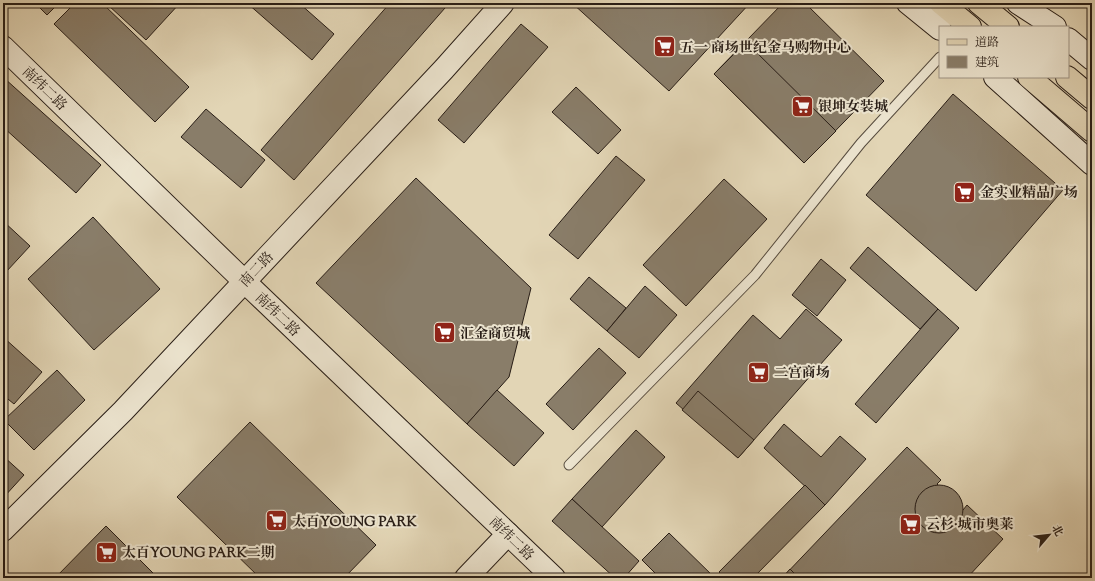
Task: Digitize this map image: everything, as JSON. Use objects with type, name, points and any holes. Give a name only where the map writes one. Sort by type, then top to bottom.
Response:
[{"type":"main road","points":[[941,3],[969,26]]},
{"type":"main road","points":[[979,3],[1007,26]]},
{"type":"main road","points":[[1030,78],[1092,131]]},
{"type":"main road","points":[[1068,78],[1092,98]]},
{"type":"street","name":"南二路","points":[[3,530],[123,411],[444,69],[503,3]]},
{"type":"street","points":[[908,3],[939,28]]},
{"type":"street","points":[[1018,3],[1052,26]]},
{"type":"street","points":[[1069,39],[1092,59]]},
{"type":"street","name":"南纬二路","points":[[3,47],[245,282],[554,578]]},
{"type":"street","points":[[996,78],[1092,164]]},
{"type":"street","points":[[466,578],[508,534]]},
{"type":"lane","points":[[569,465],[755,275],[861,143],[939,58]]},
{"type":"building","points":[[35,3],[59,3],[47,15]]},
{"type":"building","points":[[75,3],[102,3],[189,87],[155,122],[54,24]]},
{"type":"building","points":[[109,3],[180,3],[146,40],[108,5]]},
{"type":"building","points":[[247,3],[299,3],[334,34],[312,60]]},
{"type":"building","points":[[390,3],[439,3],[445,8],[294,180],[261,150]]},
{"type":"building","name":"五一 商场世纪金马购物中心","points":[[572,3],[750,3],[669,91]]},
{"type":"building","name":"银坤女装城","points":[[783,3],[805,3],[884,81],[804,163],[714,74]]},
{"type":"building","points":[[521,24],[548,47],[464,143],[438,120]]},
{"type":"building","points":[[746,42],[836,131],[804,163],[714,74]]},
{"type":"building","points":[[4,78],[101,165],[76,193],[3,127]]},
{"type":"building","points":[[576,87],[621,130],[598,154],[552,112]]},
{"type":"building","name":"金实业精品广场","points":[[953,94],[1063,190],[976,291],[866,195]]},
{"type":"building","points":[[206,109],[265,160],[241,188],[181,137]]},
{"type":"building","points":[[616,156],[645,180],[578,259],[549,235]]},
{"type":"building","name":"汇金商贸城","points":[[416,178],[531,288],[509,377],[467,424],[316,283]]},
{"type":"building","points":[[724,179],[767,219],[686,306],[643,265]]},
{"type":"building","points":[[93,217],[160,289],[94,350],[28,279]]},
{"type":"building","points":[[3,221],[30,246],[6,272],[3,269]]},
{"type":"building","points":[[868,247],[938,309],[920,329],[850,268]]},
{"type":"building","points":[[821,259],[846,280],[817,316],[792,295]]},
{"type":"building","points":[[589,277],[626,308],[607,331],[570,299]]},
{"type":"building","points":[[645,286],[677,315],[639,358],[607,331]]},
{"type":"building","name":"二宫商场","points":[[806,309],[842,340],[738,458],[676,403],[753,315],[780,339]]},
{"type":"building","points":[[938,309],[959,328],[876,423],[855,404]]},
{"type":"building","points":[[3,337],[42,372],[14,404],[3,395]]},
{"type":"building","points":[[599,348],[626,373],[573,430],[546,404]]},
{"type":"building","points":[[57,370],[85,400],[34,450],[4,420]]},
{"type":"building","points":[[497,390],[544,433],[514,466],[467,424]]},
{"type":"building","points":[[698,391],[754,440],[738,458],[682,410]]},
{"type":"building","name":"太百YOUNG PARK","points":[[250,422],[376,545],[344,578],[260,578],[177,497]]},
{"type":"building","points":[[784,424],[821,457],[840,436],[866,459],[825,505],[764,448]]},
{"type":"building","points":[[636,430],[665,457],[602,527],[572,499]]},
{"type":"building","name":"云杉·城市奥莱","points":[[907,447],[941,480],[937,484],[963,510],[967,505],[1003,539],[967,578],[782,578]]},
{"type":"building","points":[[3,456],[24,475],[3,498]]},
{"type":"building","points":[[805,485],[825,505],[753,578],[725,578],[719,572]]},
{"type":"building","points":[[934,485],[944,485],[956,492],[963,504],[963,514],[956,526],[944,533],[934,533],[926,529],[919,522],[915,514],[915,504],[919,496],[926,489]]},
{"type":"building","points":[[572,499],[639,561],[624,578],[615,578],[552,521]]},
{"type":"building","name":"太百YOUNG PARK二期","points":[[106,526],[158,578],[55,578]]},
{"type":"building","points":[[669,533],[715,578],[660,578],[642,560]]},
{"type":"building","points":[[790,569],[799,578],[782,578]]},
{"type":"place","name":"五一 商场世纪金马购物中心","points":[[665,47]]},
{"type":"place","name":"银坤女装城","points":[[803,106]]},
{"type":"place","name":"金实业精品广场","points":[[965,192]]},
{"type":"place","name":"汇金商贸城","points":[[444,333]]},
{"type":"place","name":"二宫商场","points":[[759,372]]},
{"type":"place","name":"太百YOUNG PARK","points":[[276,521]]},
{"type":"place","name":"云杉·城市奥莱","points":[[910,524]]},
{"type":"place","name":"太百YOUNG PARK二期","points":[[106,552]]}]
